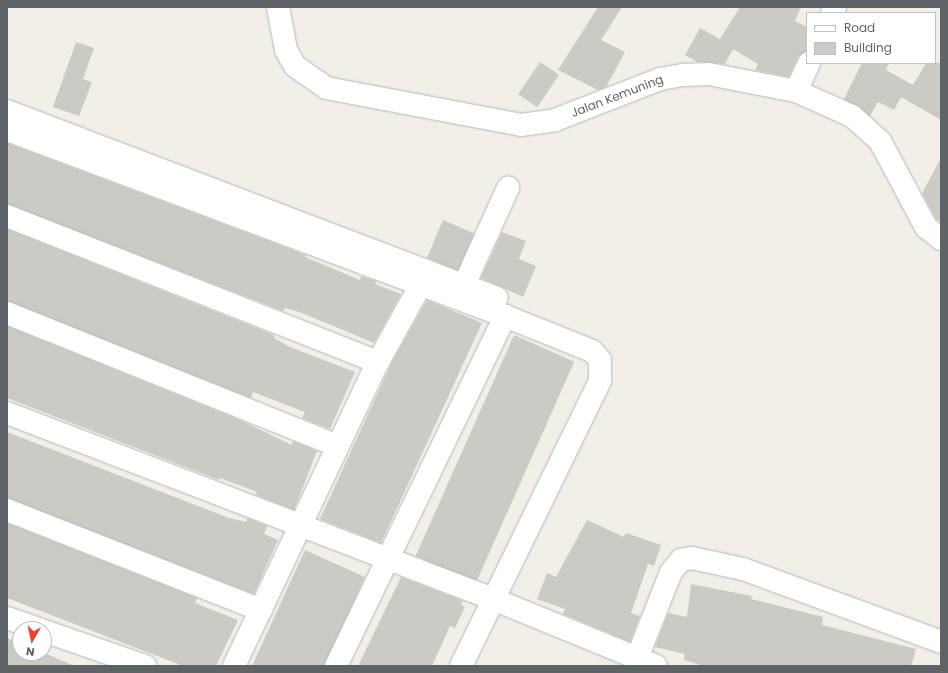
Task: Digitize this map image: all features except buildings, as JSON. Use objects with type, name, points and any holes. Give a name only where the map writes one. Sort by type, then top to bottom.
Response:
[{"type":"street","name":"Jalan Kemuning","points":[[278,7],[286,50],[295,66],[326,88],[521,125],[555,120],[660,79],[683,75],[709,74],[796,91],[852,116],[880,141],[926,227],[941,239]]},
{"type":"street","points":[[796,91],[809,64]]},
{"type":"street","points":[[7,110],[579,330],[594,343],[600,360],[600,381],[461,666]]},
{"type":"street","points":[[7,130],[420,286],[505,316],[592,351],[600,360]]},
{"type":"street","points":[[464,285],[508,188]]},
{"type":"street","points":[[7,216],[378,362]]},
{"type":"street","points":[[234,666],[302,528],[338,446],[378,362],[420,286]]},
{"type":"street","points":[[7,313],[338,446]]},
{"type":"street","points":[[336,666],[505,316]]},
{"type":"street","points":[[7,413],[302,528],[493,599],[647,662],[671,572],[681,560],[692,558],[743,569],[941,642]]},
{"type":"street","points":[[7,510],[261,610]]},
{"type":"street","points":[[52,634],[145,666]]}]
